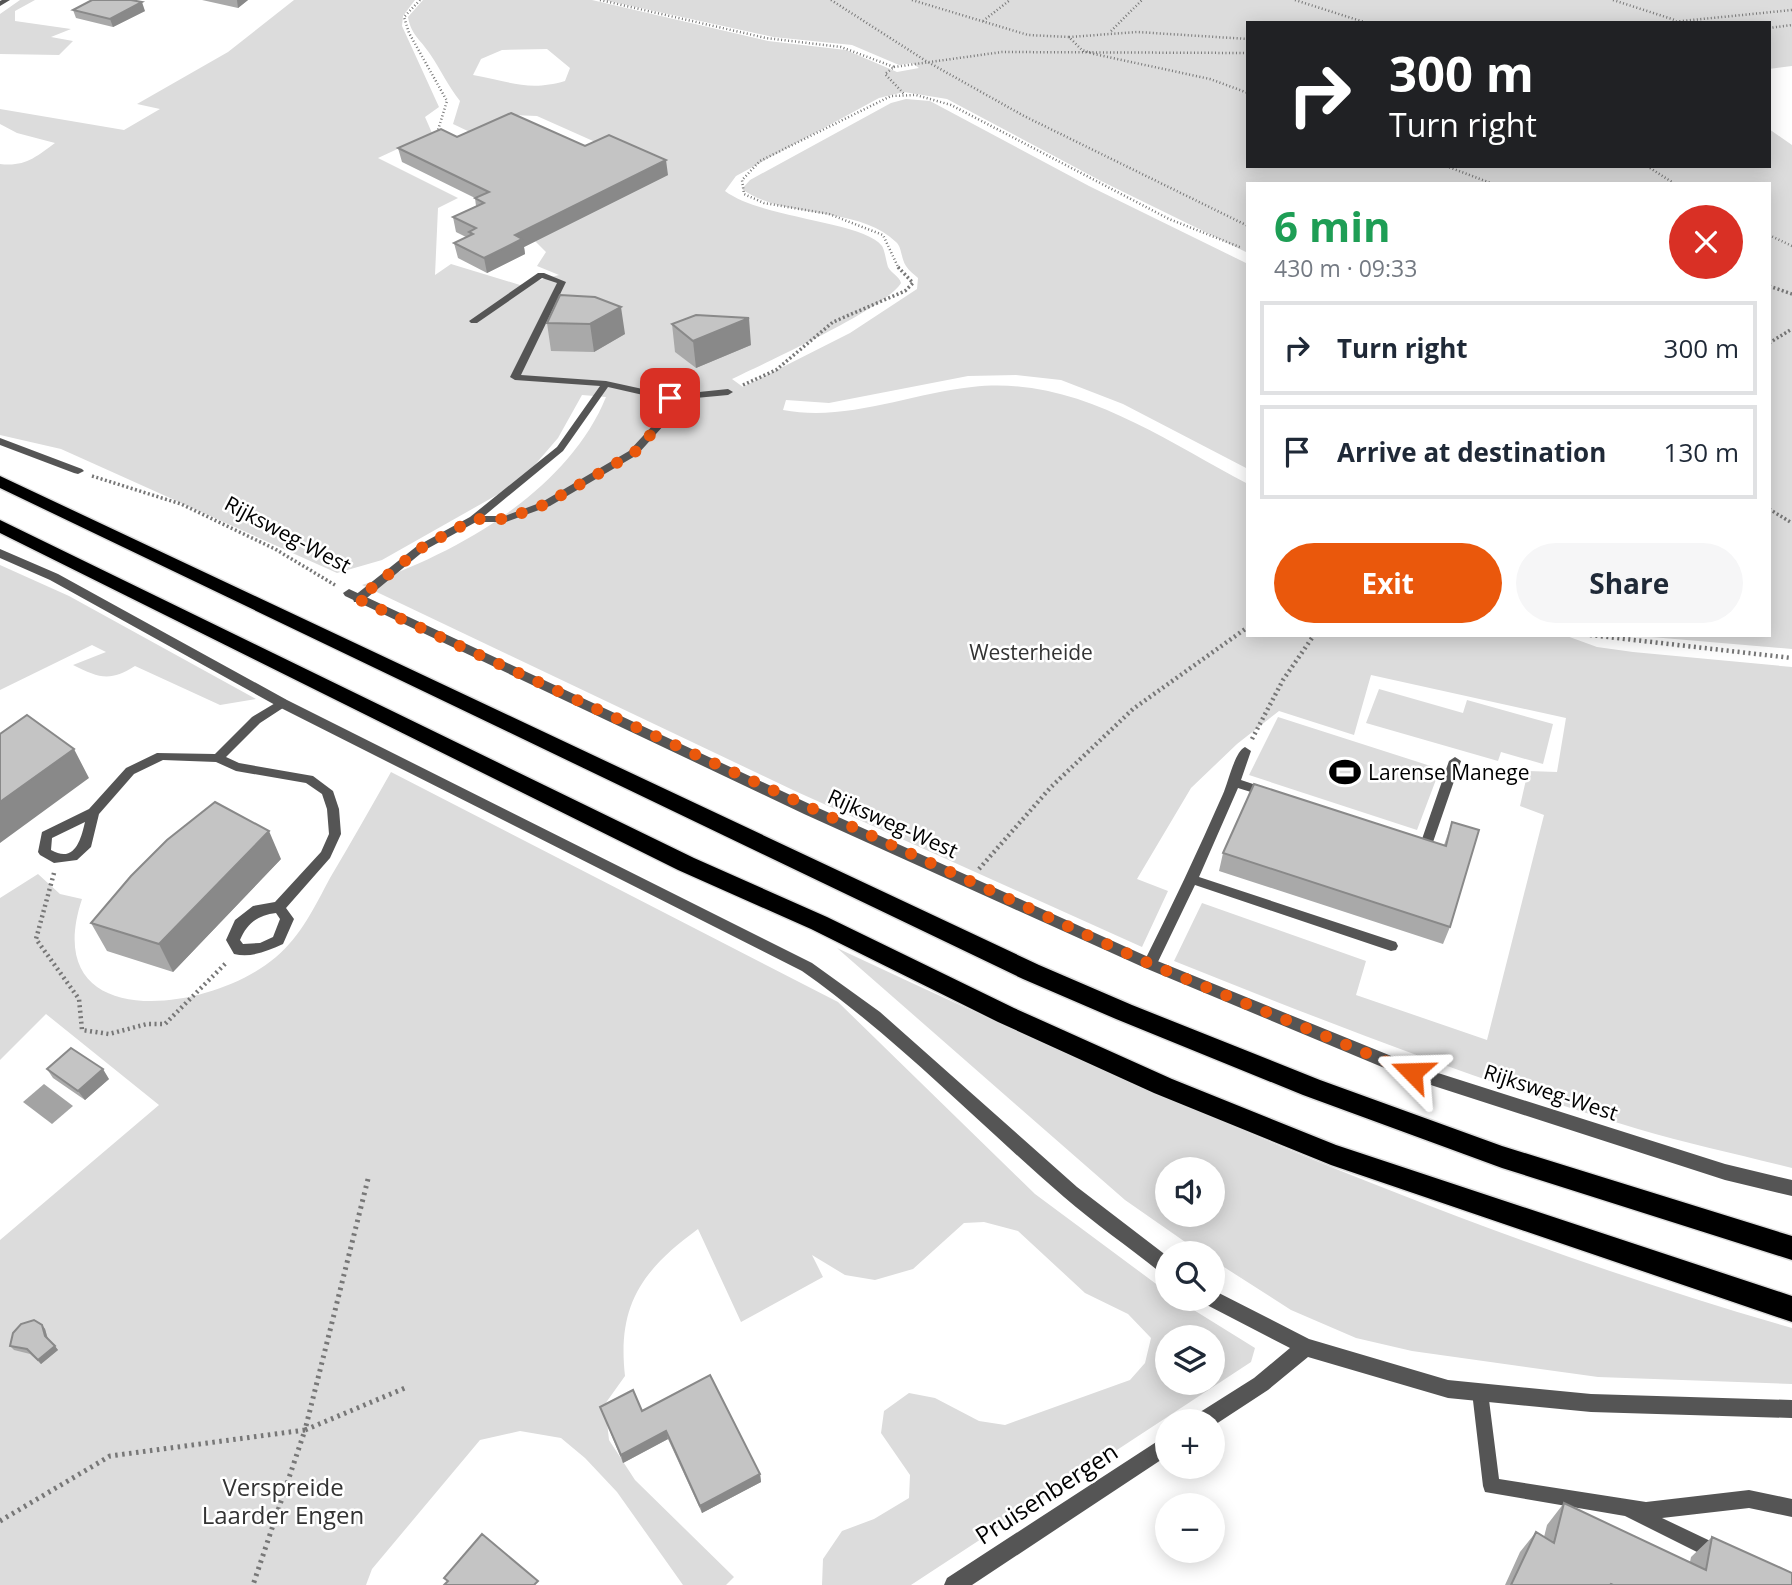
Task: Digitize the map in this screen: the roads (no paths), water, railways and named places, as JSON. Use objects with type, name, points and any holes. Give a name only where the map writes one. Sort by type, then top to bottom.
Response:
[{"type":"highway","points":[[0,481],[1031,972],[1182,1038],[1345,1101],[1534,1168],[1792,1248]]},
{"type":"highway","points":[[0,526],[686,864],[819,923],[1006,1015],[1163,1086],[1331,1154],[1792,1310]]},
{"type":"street","points":[[0,441],[78,471]]},
{"type":"street","points":[[0,553],[54,577],[282,703],[807,967],[857,1000],[946,1075],[1059,1182],[1155,1257]]},
{"type":"street","name":"Rijksweg-West","points":[[354,596],[1150,964],[1412,1072],[1725,1172],[1792,1188]]},
{"type":"street","points":[[1225,1305],[1306,1347],[1448,1389],[1591,1403],[1792,1409]]},
{"type":"street","points":[[1222,1409],[1261,1384],[1306,1347]]},
{"type":"street","name":"Pruisenbergen","points":[[954,1585],[1155,1453]]},
{"type":"lane","points":[[0,4],[7,0]]},
{"type":"lane","points":[[474,321],[541,275],[562,282],[514,377],[606,384],[670,398],[728,392]]},
{"type":"lane","points":[[354,596],[421,548],[474,519],[560,449],[606,384]]},
{"type":"lane","points":[[474,519],[506,519],[546,504],[634,453],[660,424],[670,398]]},
{"type":"lane","points":[[218,758],[256,720],[282,703]]},
{"type":"lane","points":[[1150,964],[1192,879],[1245,751]]},
{"type":"lane","points":[[93,812],[85,847],[73,857],[59,858],[44,852],[47,835],[93,812],[130,771],[162,757],[218,758],[236,767],[309,779],[327,791],[333,808],[335,834],[326,855],[279,907],[258,910],[240,924],[233,940],[239,950],[262,948],[278,940],[287,919],[279,907]]},
{"type":"lane","points":[[1401,836],[1426,845],[1455,761]]},
{"type":"lane","points":[[1234,782],[1285,799]]},
{"type":"lane","points":[[1192,879],[1391,946]]},
{"type":"lane","points":[[1480,1392],[1491,1486],[1646,1511],[1749,1499],[1792,1508]]},
{"type":"lane","points":[[1621,1507],[1736,1562]]},
{"type":"place","name":"Larense Manege","points":[[1345,772]]},
{"type":"park label","name":"Westerheide","points":[[1031,652]]},
{"type":"park label","name":"Verspreide Laarder Engen","points":[[283,1500]]}]
